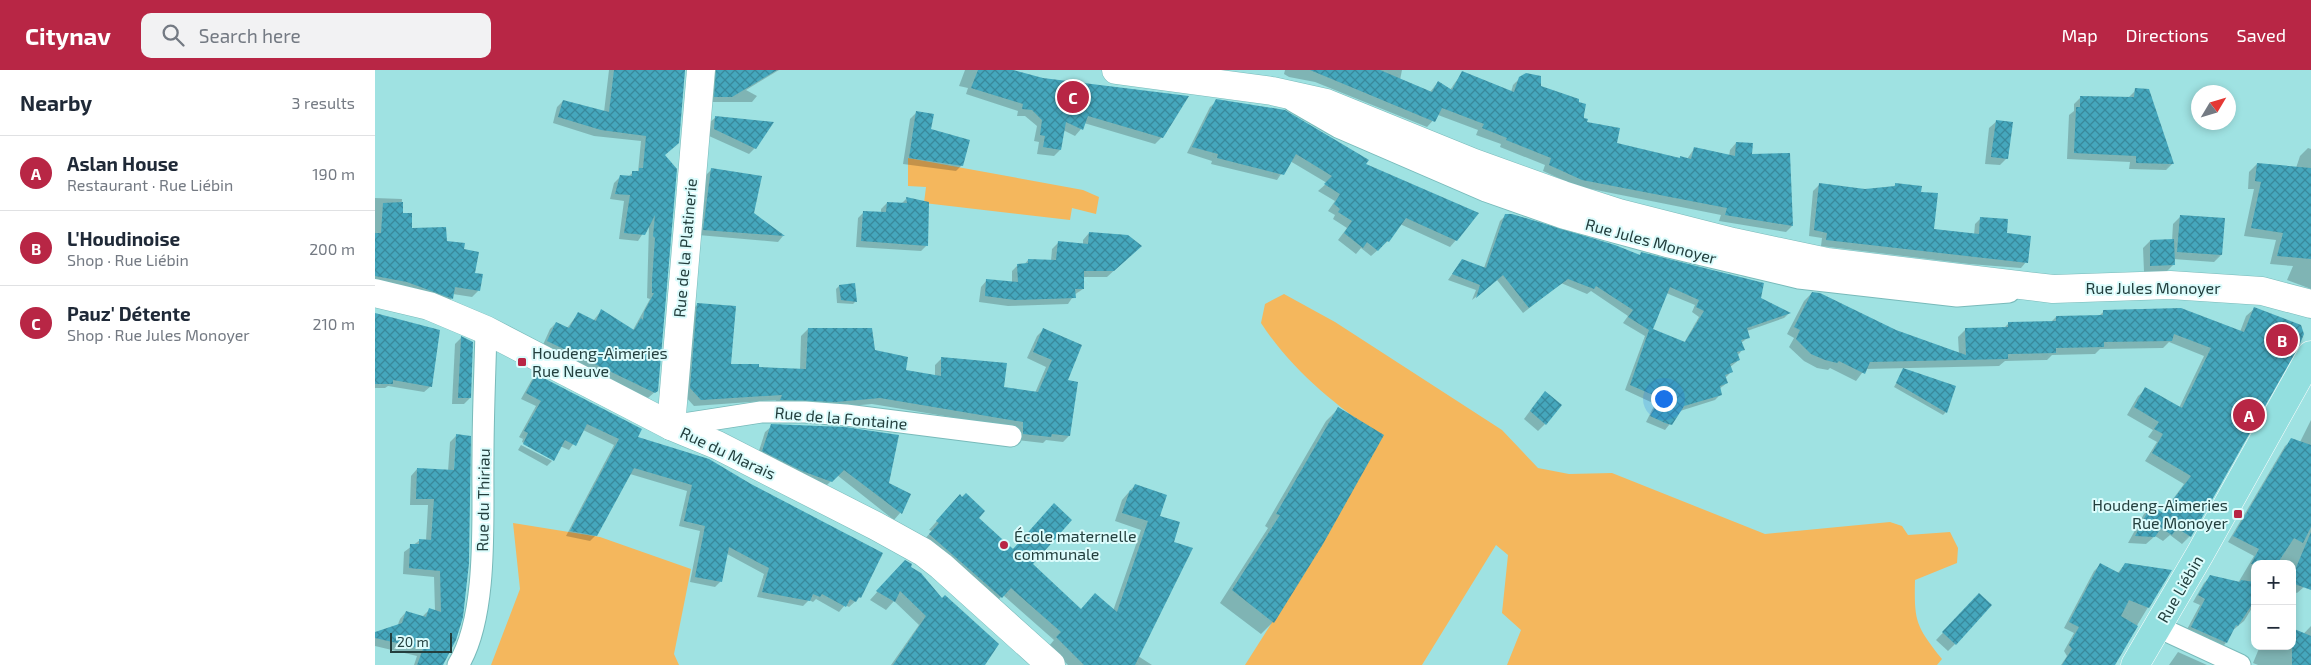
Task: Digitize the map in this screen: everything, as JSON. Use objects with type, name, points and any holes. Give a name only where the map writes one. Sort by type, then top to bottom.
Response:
[{"type":"main road","name":"Rue Liébin","points":[[2135,665],[2311,355]]},
{"type":"street","name":"Rue de la Platinerie","points":[[671,426],[701,70]]},
{"type":"street","name":"Rue Jules Monoyer","points":[[1116,70],[1272,92],[1326,103],[1474,162],[1563,195],[1619,213],[1724,240],[1827,262],[2053,289],[2170,285],[2262,291],[2311,304]]},
{"type":"street","name":"Rue du Marais","points":[[375,293],[429,306],[486,330],[671,426],[740,456],[876,526],[923,552],[1051,665]]},
{"type":"street","name":"Rue du Thiriau","points":[[457,665],[468,644],[475,616],[482,556],[486,330]]},
{"type":"street","name":"Rue de la Fontaine","points":[[671,426],[761,412],[805,412],[846,414],[1011,436]]},
{"type":"street","points":[[2158,627],[2240,665]]},
{"type":"shaded area","points":[[908,158],[1083,190],[1099,197],[1096,214],[1072,208],[1070,220],[924,203],[926,187],[908,186]]},
{"type":"shaded area","points":[[1284,294],[1335,322],[1502,430],[1538,468],[1569,474],[1612,473],[1765,534],[1890,522],[1902,526],[1908,535],[1950,532],[1958,548],[1957,563],[1915,580],[1915,605],[1918,623],[1942,659],[1937,665],[1507,665],[1521,630],[1502,613],[1508,555],[1496,545],[1422,665],[1245,665],[1320,547],[1379,435],[1314,385],[1286,356],[1261,323],[1265,304]]},
{"type":"shaded area","points":[[513,523],[600,537],[691,569],[674,654],[679,665],[491,665],[520,589]]},
{"type":"building","points":[[614,70],[685,70],[679,143],[665,155],[677,169],[658,391],[655,393],[547,341],[556,322],[569,328],[578,312],[596,321],[601,309],[634,330],[641,318],[643,320],[644,312],[654,293],[652,293],[652,280],[655,215],[645,235],[624,233],[630,195],[615,194],[620,175],[632,176],[632,171],[639,171],[639,168],[643,168],[646,136],[601,130],[558,117],[563,100],[609,112]]},
{"type":"building","points":[[716,70],[777,70],[732,97],[714,97]]},
{"type":"building","points":[[978,70],[1013,70],[1043,78],[1189,96],[1163,138],[1088,116],[1083,130],[1066,122],[1061,150],[1043,147],[1045,136],[1040,135],[1042,120],[1032,110],[1022,109],[1023,104],[971,88]]},
{"type":"building","points":[[1310,70],[1380,70],[1432,92],[1438,81],[1452,90],[1462,71],[1514,92],[1519,77],[1526,73],[1541,76],[1541,86],[1579,99],[1579,102],[1586,104],[1584,118],[1588,119],[1587,122],[1620,128],[1617,143],[1691,159],[1694,147],[1735,156],[1736,142],[1753,143],[1752,154],[1790,153],[1793,226],[1725,215],[1727,208],[1582,180],[1549,165],[1551,158],[1482,128],[1484,124],[1442,108],[1435,122]]},
{"type":"building","points":[[2135,88],[2149,89],[2174,164],[2136,163],[2136,156],[2074,153],[2076,107],[2080,107],[2080,96],[2134,97]]},
{"type":"building","points":[[1216,99],[1285,110],[1369,160],[1366,164],[1479,213],[1457,241],[1406,218],[1389,242],[1387,241],[1378,251],[1367,242],[1363,248],[1344,233],[1352,221],[1338,212],[1340,209],[1334,204],[1340,194],[1324,184],[1332,176],[1296,154],[1284,175],[1217,158],[1218,154],[1192,147]]},
{"type":"building","points":[[916,111],[934,114],[931,129],[970,140],[963,166],[909,158]]},
{"type":"building","points":[[715,116],[774,122],[756,149],[714,129]]},
{"type":"building","points":[[1996,120],[2013,122],[2008,159],[1991,157]]},
{"type":"building","points":[[2257,163],[2311,168],[2311,259],[2277,256],[2283,233],[2251,228],[2261,182],[2255,181]]},
{"type":"building","points":[[711,168],[762,176],[754,213],[785,236],[703,230]]},
{"type":"building","points":[[1819,183],[1865,189],[1895,186],[1895,183],[1922,186],[1921,192],[1938,193],[1934,229],[1979,234],[1980,217],[2008,219],[2007,233],[2031,236],[2028,263],[1826,240],[1827,233],[1814,230]]},
{"type":"building","points":[[906,197],[929,202],[928,246],[861,241],[863,211],[886,212],[887,202],[907,203]]},
{"type":"building","points":[[403,202],[403,213],[412,213],[412,228],[446,227],[447,241],[465,243],[464,249],[479,252],[475,273],[483,274],[480,291],[455,287],[453,299],[407,282],[375,276],[375,233],[381,233],[383,203]]},
{"type":"building","points":[[1505,214],[1512,214],[1615,245],[1640,255],[1641,252],[1764,283],[1761,298],[1791,313],[1747,328],[1750,338],[1741,340],[1745,350],[1737,352],[1740,360],[1730,364],[1733,372],[1725,375],[1728,383],[1720,386],[1722,395],[1684,406],[1672,425],[1650,416],[1660,398],[1630,385],[1649,330],[1628,317],[1633,310],[1596,286],[1594,289],[1568,279],[1529,308],[1503,275],[1476,298],[1480,285],[1452,274],[1462,259],[1486,268]],"holes":[[[1670,287],[1699,300],[1696,307],[1704,311],[1685,342],[1653,329]]]},
{"type":"building","points":[[2180,215],[2225,218],[2222,255],[2177,252]]},
{"type":"building","points":[[1089,232],[1128,235],[1142,246],[1114,271],[1084,271],[1084,289],[1075,289],[1076,298],[1015,300],[985,296],[986,279],[1018,282],[1017,264],[1028,263],[1028,259],[1056,260],[1058,241],[1088,244]]},
{"type":"building","points":[[2174,239],[2175,265],[2150,266],[2150,240]]},
{"type":"building","points":[[855,283],[857,302],[841,300],[839,285]]},
{"type":"building","points":[[1812,292],[1820,293],[1896,330],[1966,355],[1965,328],[2008,327],[2008,322],[2056,321],[2056,316],[2103,315],[2103,310],[2181,308],[2244,332],[2254,307],[2301,325],[2304,334],[2191,537],[2177,528],[2172,535],[2161,528],[2155,537],[2135,536],[2151,505],[2163,513],[2191,476],[2152,453],[2163,434],[2154,429],[2159,422],[2134,407],[2145,387],[2182,408],[2211,348],[2174,334],[2172,341],[2104,342],[2104,347],[2056,348],[2056,353],[2008,354],[2008,359],[1870,362],[1865,374],[1839,361],[1837,363],[1825,360],[1811,354],[1796,339],[1800,330],[1794,327]]},
{"type":"building","points":[[697,303],[736,306],[731,364],[759,364],[759,367],[806,369],[808,328],[872,328],[875,350],[908,357],[906,370],[941,376],[941,357],[1007,363],[1004,387],[1038,392],[1052,360],[1033,352],[1043,328],[1082,345],[1068,380],[1078,382],[1070,436],[1052,434],[1051,437],[1023,434],[1023,422],[880,398],[836,402],[780,400],[782,395],[701,400],[690,388]]},
{"type":"building","points":[[375,313],[440,330],[432,387],[393,380],[393,384],[375,384]]},
{"type":"building","points":[[461,336],[473,342],[471,398],[458,398]]},
{"type":"building","points":[[1903,368],[1956,386],[1947,413],[1896,383]]},
{"type":"building","points":[[536,374],[642,429],[638,437],[709,459],[751,484],[883,553],[861,598],[859,597],[856,602],[850,599],[846,607],[822,594],[820,597],[813,594],[810,601],[762,592],[769,568],[729,547],[722,582],[695,577],[705,526],[684,521],[692,485],[634,468],[597,536],[570,531],[619,439],[587,424],[576,446],[565,440],[554,461],[523,444],[528,433],[524,431],[541,401],[526,393]]},
{"type":"building","points":[[1545,391],[1562,405],[1546,425],[1530,411]]},
{"type":"building","points":[[1338,407],[1384,435],[1323,544],[1274,623],[1232,590],[1280,515],[1276,514]]},
{"type":"building","points":[[771,424],[845,427],[899,435],[889,483],[911,494],[902,514],[844,470],[832,482],[802,471],[762,451]]},
{"type":"building","points":[[456,434],[471,436],[469,563],[463,617],[456,640],[443,665],[417,665],[423,649],[375,638],[375,632],[402,623],[406,611],[426,617],[429,608],[441,612],[440,571],[409,568],[410,544],[419,544],[419,539],[431,540],[434,499],[416,499],[417,468],[454,470]]},
{"type":"building","points":[[2291,438],[2311,445],[2311,527],[2303,543],[2294,538],[2280,560],[2253,560],[2259,549],[2233,536]]},
{"type":"building","points":[[1135,484],[1167,495],[1160,516],[1180,522],[1174,542],[1193,548],[1135,665],[1084,665],[1056,637],[1061,632],[1011,588],[1002,598],[929,534],[939,523],[936,521],[960,494],[962,497],[966,493],[985,511],[979,518],[1013,549],[1054,503],[1072,520],[1033,564],[1081,609],[1095,593],[1117,612],[1148,521],[1122,513],[1130,490],[1132,491]]},
{"type":"building","points":[[2311,532],[2311,590],[2296,584],[2296,568]]},
{"type":"building","points":[[905,560],[912,564],[911,567],[921,573],[942,598],[945,595],[999,644],[985,665],[893,665],[926,616],[900,591],[895,602],[876,591]]},
{"type":"building","points":[[2100,563],[2119,573],[2125,563],[2172,570],[2149,608],[2129,600],[2121,616],[2138,626],[2115,665],[2062,665],[2072,649],[2069,645],[2079,627],[2069,622]]},
{"type":"building","points":[[2210,575],[2240,582],[2241,580],[2251,581],[2251,606],[2238,626],[2236,625],[2227,643],[2191,627],[2205,599],[2198,595]]},
{"type":"building","points":[[1979,593],[1992,605],[1956,645],[1942,632]]},
{"type":"building","points":[[2296,630],[2311,636],[2311,665],[2292,665],[2292,650],[2296,650]]},
{"type":"place","name":"Pauz' Détente","points":[[1073,97]]},
{"type":"place","name":"L'Houdinoise","points":[[2282,340]]},
{"type":"place","name":"Houdeng-Aimeries Rue Neuve","points":[[522,362]]},
{"type":"place","name":"Aslan House","points":[[2249,415]]},
{"type":"place","name":"Houdeng-Aimeries Rue Monoyer","points":[[2238,514]]},
{"type":"place","name":"École maternelle communale","points":[[1004,545]]}]
